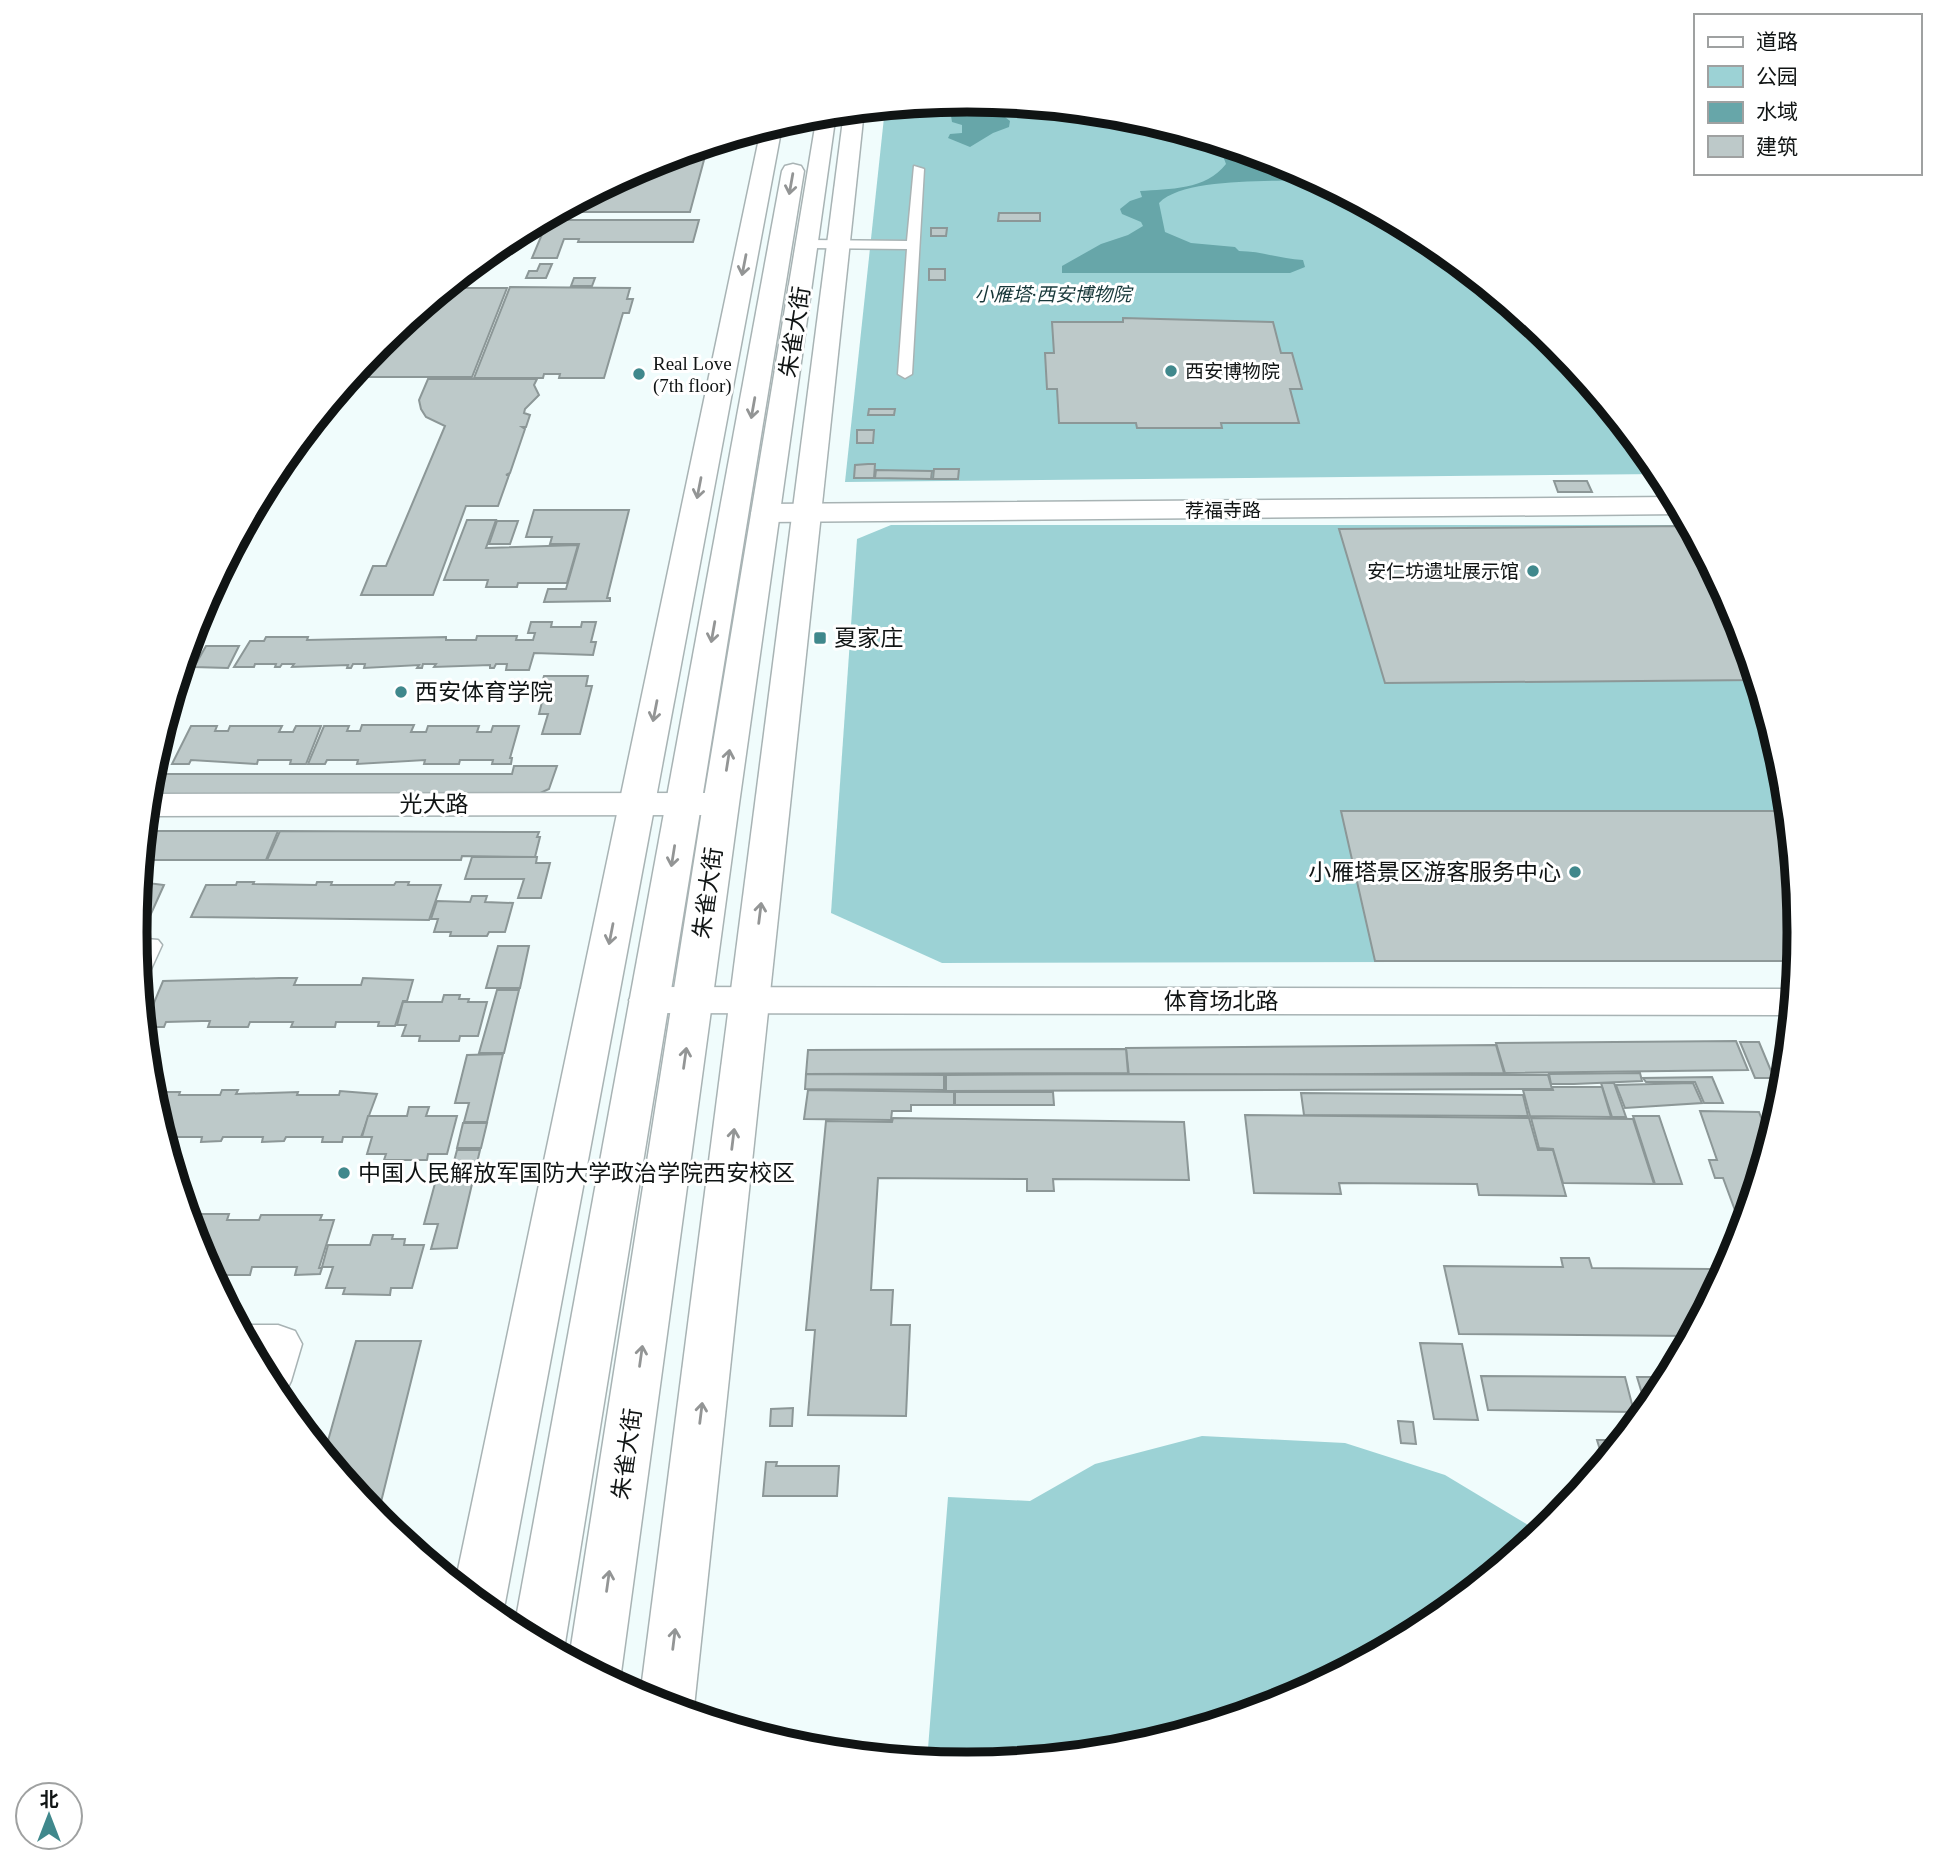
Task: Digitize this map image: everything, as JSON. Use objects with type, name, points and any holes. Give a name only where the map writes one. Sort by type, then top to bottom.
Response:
[{"type":"street","points":[[667,1696],[807,513],[823,244],[852,120]]},
{"type":"street","name":"朱雀大街","points":[[595,1663],[766,513],[823,244],[827,125]]},
{"type":"street","name":"朱雀大街","points":[[540,1632],[800,130]]},
{"type":"street","points":[[480,1592],[770,137]]},
{"type":"street","name":"荐福寺路","points":[[766,513],[1668,506]]},
{"type":"street","name":"光大路","points":[[157,805],[721,804]]},
{"type":"street","name":"体育场北路","points":[[649,1000],[1785,1002]]},
{"type":"street","points":[[258,1344],[278,1344],[271,1366]]},
{"type":"lane","points":[[905,374],[918,169]]},
{"type":"lane","points":[[823,244],[915,245]]},
{"type":"green space","name":"小雁塔·西安博物院","points":[[968,112],[1075,119],[1180,140],[1281,174],[1378,222],[1467,282],[1548,352],[1618,433],[1648,474],[845,482],[884,117]]},
{"type":"green space","points":[[891,525],[1680,525],[1726,619],[1760,720],[1781,825],[1786,879],[1787,961],[942,963],[831,913],[857,539]]},
{"type":"green space","points":[[1202,1436],[1345,1443],[1445,1475],[1532,1527],[1467,1583],[1423,1615],[1378,1643],[1281,1691],[1180,1725],[1128,1737],[1021,1751],[928,1752],[948,1497],[1030,1501],[1095,1464]]},
{"type":"water","points":[[946,113],[1000,113],[1010,121],[1009,127],[970,147],[948,138],[950,134],[962,133],[962,125],[952,122],[951,116]]},
{"type":"water","points":[[1221,153],[1293,180],[1234,182],[1189,188],[1172,194],[1159,203],[1165,232],[1191,243],[1235,247],[1239,251],[1303,260],[1305,267],[1290,273],[1062,273],[1062,266],[1101,244],[1128,235],[1143,226],[1141,222],[1122,214],[1120,209],[1130,201],[1142,197],[1140,191],[1175,188],[1208,179],[1226,164]]},
{"type":"building","points":[[705,156],[690,212],[576,212],[654,174]]},
{"type":"building","points":[[999,213],[1040,213],[1040,221],[998,221]]},
{"type":"building","points":[[561,220],[699,220],[693,242],[578,242],[579,239],[564,239],[557,258],[532,258],[544,230]]},
{"type":"building","points":[[931,228],[947,228],[946,236],[931,236]]},
{"type":"building","points":[[540,264],[552,264],[546,278],[526,278],[529,271],[537,271]]},
{"type":"building","points":[[929,269],[945,269],[945,280],[929,280]]},
{"type":"building","points":[[574,278],[595,278],[592,286],[571,286]]},
{"type":"building","points":[[510,287],[630,288],[627,299],[633,299],[629,313],[623,313],[604,378],[559,378],[560,374],[544,374],[543,378],[474,378]]},
{"type":"building","points":[[461,288],[507,288],[472,377],[364,377],[387,352]]},
{"type":"building","name":"西安博物院","points":[[1123,318],[1273,322],[1281,353],[1292,353],[1302,389],[1290,389],[1299,423],[1221,423],[1222,428],[1137,428],[1136,423],[1059,423],[1057,389],[1047,389],[1045,353],[1054,353],[1052,322],[1123,322]]},
{"type":"building","points":[[428,379],[537,379],[534,385],[539,395],[525,409],[524,413],[530,415],[526,427],[522,427],[525,429],[510,473],[506,475],[509,475],[498,506],[466,506],[433,595],[361,595],[373,566],[386,566],[445,426],[426,417],[421,409],[419,400]]},
{"type":"building","points":[[869,409],[895,409],[894,415],[868,415]]},
{"type":"building","points":[[857,430],[874,430],[873,443],[857,443]]},
{"type":"building","points":[[875,464],[874,478],[854,478],[855,465]]},
{"type":"building","points":[[934,469],[959,469],[958,479],[933,479]]},
{"type":"building","points":[[876,470],[932,471],[931,479],[875,478]]},
{"type":"building","points":[[1554,481],[1587,481],[1592,492],[1558,492]]},
{"type":"building","points":[[534,510],[629,510],[607,598],[610,598],[610,601],[544,602],[548,589],[566,589],[579,544],[550,544],[552,537],[526,537]]},
{"type":"building","points":[[467,520],[496,520],[486,548],[578,545],[567,583],[518,583],[517,587],[486,587],[488,580],[444,580]]},
{"type":"building","points":[[497,521],[518,521],[510,544],[489,544]]},
{"type":"building","name":"安仁坊遗址展示馆","points":[[1680,526],[1726,619],[1747,680],[1385,683],[1339,529]]},
{"type":"building","points":[[531,622],[552,622],[551,627],[581,627],[582,622],[596,622],[591,642],[596,642],[593,655],[534,653],[529,670],[506,670],[507,664],[496,664],[494,668],[490,668],[490,665],[434,667],[436,664],[423,664],[422,668],[417,668],[419,665],[364,668],[365,664],[353,664],[351,668],[347,668],[348,665],[292,667],[294,664],[282,664],[280,667],[275,667],[276,664],[255,664],[254,667],[234,667],[250,641],[264,641],[266,637],[308,637],[307,640],[446,637],[446,640],[476,640],[477,636],[517,636],[516,640],[533,640],[535,633],[528,633]]},
{"type":"building","points":[[206,646],[239,646],[228,668],[194,667]]},
{"type":"building","points":[[544,676],[588,676],[586,686],[592,686],[580,734],[542,734],[548,714],[539,714],[546,686],[541,686]]},
{"type":"building","points":[[362,725],[414,725],[411,732],[426,732],[428,726],[479,726],[477,732],[491,732],[493,726],[519,726],[510,758],[511,764],[492,764],[493,760],[460,760],[459,764],[424,764],[425,760],[357,764],[358,760],[327,760],[325,764],[308,764],[324,726],[349,726],[347,731],[360,731]]},
{"type":"building","points":[[191,726],[217,726],[215,731],[228,731],[230,726],[282,726],[279,732],[293,732],[296,726],[321,726],[306,764],[290,764],[291,760],[258,760],[257,764],[191,760],[189,764],[172,764]]},
{"type":"building","points":[[514,766],[557,766],[549,789],[536,795],[159,795],[163,774],[512,774]]},
{"type":"building","name":"小雁塔景区游客服务中心","points":[[1341,811],[1779,811],[1786,879],[1787,961],[1375,961]]},
{"type":"building","points":[[153,831],[278,831],[266,860],[151,860]]},
{"type":"building","points":[[280,831],[539,832],[537,837],[540,837],[535,857],[462,856],[461,860],[267,860]]},
{"type":"building","points":[[472,857],[537,857],[536,863],[550,863],[541,898],[518,898],[524,879],[465,879]]},
{"type":"building","points":[[237,882],[394,885],[396,882],[409,882],[408,885],[441,885],[429,920],[191,917],[206,885],[236,885]]},
{"type":"building","points":[[149,883],[164,885],[150,916],[148,916]]},
{"type":"building","points":[[472,896],[487,896],[485,902],[513,903],[505,932],[489,932],[487,936],[450,936],[451,932],[434,932],[438,919],[431,919],[437,901],[470,902]]},
{"type":"building","points":[[498,946],[529,946],[520,988],[486,988]]},
{"type":"building","points":[[297,978],[294,985],[361,985],[363,978],[413,980],[395,1026],[378,1026],[379,1022],[336,1022],[335,1027],[291,1027],[293,1022],[250,1022],[248,1027],[208,1027],[210,1021],[202,1021],[166,1022],[164,1027],[153,1027],[151,1010],[163,981]]},
{"type":"building","points":[[497,990],[519,990],[504,1053],[479,1053]]},
{"type":"building","points":[[444,995],[460,995],[459,999],[469,999],[468,1002],[487,1002],[478,1036],[460,1036],[459,1041],[419,1041],[420,1036],[402,1036],[406,1025],[397,1025],[403,1002],[442,1002]]},
{"type":"building","points":[[1736,1041],[1748,1070],[1505,1073],[1496,1043]]},
{"type":"building","points":[[1740,1042],[1759,1042],[1774,1078],[1755,1078]]},
{"type":"building","points":[[1496,1045],[1504,1073],[1129,1076],[1126,1048]]},
{"type":"building","points":[[1126,1049],[1128,1073],[806,1074],[808,1050]]},
{"type":"building","points":[[503,1054],[487,1122],[464,1122],[469,1103],[455,1103],[467,1055]]},
{"type":"building","points":[[1640,1073],[1642,1081],[1574,1084],[1551,1084],[1549,1074]]},
{"type":"building","points":[[806,1074],[944,1075],[944,1090],[805,1089]]},
{"type":"building","points":[[946,1075],[1548,1075],[1552,1089],[946,1091]]},
{"type":"building","points":[[1712,1077],[1723,1103],[1704,1103],[1695,1082],[1646,1082],[1643,1078]]},
{"type":"building","points":[[1601,1083],[1614,1083],[1626,1117],[1612,1117]]},
{"type":"building","points":[[1693,1083],[1702,1103],[1625,1108],[1616,1085]]},
{"type":"building","points":[[1552,1087],[1602,1087],[1611,1117],[1530,1116],[1523,1090],[1553,1090]]},
{"type":"building","points":[[222,1090],[238,1090],[236,1094],[298,1092],[297,1095],[339,1095],[340,1091],[377,1094],[361,1137],[343,1137],[342,1142],[322,1142],[323,1137],[286,1137],[284,1141],[262,1142],[263,1137],[223,1137],[221,1141],[201,1142],[202,1137],[173,1137],[165,1092],[180,1092],[179,1095],[220,1095]]},
{"type":"building","points":[[808,1090],[954,1092],[954,1105],[911,1105],[911,1111],[892,1111],[891,1120],[804,1119]]},
{"type":"building","points":[[955,1092],[1053,1092],[1054,1105],[955,1105]]},
{"type":"building","points":[[1301,1093],[1523,1095],[1528,1116],[1304,1115]]},
{"type":"building","points":[[409,1107],[429,1107],[426,1116],[457,1116],[447,1154],[428,1154],[427,1160],[384,1160],[386,1154],[367,1154],[372,1137],[362,1137],[368,1116],[407,1116]]},
{"type":"building","points":[[1700,1111],[1759,1112],[1764,1126],[1738,1213],[1723,1178],[1715,1178],[1709,1160],[1717,1160]]},
{"type":"building","points":[[1245,1115],[1529,1118],[1538,1150],[1553,1150],[1566,1196],[1479,1195],[1477,1184],[1339,1183],[1341,1194],[1254,1193]]},
{"type":"building","points":[[1633,1116],[1659,1116],[1682,1184],[1655,1184]]},
{"type":"building","points":[[893,1118],[1184,1122],[1189,1180],[1053,1179],[1054,1191],[1027,1191],[1027,1179],[878,1178],[871,1290],[893,1290],[891,1325],[910,1325],[906,1416],[808,1415],[815,1330],[806,1330],[826,1121],[892,1122]]},
{"type":"building","points":[[1531,1118],[1633,1119],[1654,1184],[1563,1183],[1553,1149],[1539,1148]]},
{"type":"building","points":[[463,1123],[487,1123],[481,1148],[457,1148]]},
{"type":"building","points":[[457,1150],[480,1150],[457,1248],[431,1249],[438,1224],[424,1224],[437,1176],[450,1176]]},
{"type":"building","points":[[197,1214],[229,1214],[227,1220],[259,1220],[261,1215],[322,1215],[320,1220],[334,1220],[319,1268],[322,1268],[320,1274],[295,1275],[297,1267],[252,1267],[250,1275],[223,1275]]},
{"type":"building","points":[[373,1235],[393,1235],[392,1239],[405,1239],[404,1245],[424,1245],[412,1288],[391,1288],[390,1295],[343,1294],[345,1288],[326,1288],[333,1267],[322,1267],[328,1245],[370,1245]]},
{"type":"building","points":[[1561,1258],[1589,1258],[1592,1268],[1710,1269],[1712,1275],[1682,1336],[1459,1334],[1444,1266],[1563,1267]]},
{"type":"building","points":[[356,1341],[421,1341],[380,1505],[327,1444]]},
{"type":"building","points":[[1420,1343],[1462,1344],[1478,1420],[1434,1419]]},
{"type":"building","points":[[1481,1376],[1625,1377],[1634,1411],[1633,1412],[1488,1410]]},
{"type":"building","points":[[1637,1377],[1657,1377],[1650,1388],[1643,1397]]},
{"type":"building","points":[[793,1408],[792,1426],[770,1426],[771,1409]]},
{"type":"building","points":[[1398,1421],[1413,1422],[1416,1444],[1401,1443]]},
{"type":"building","points":[[1597,1440],[1611,1440],[1601,1453]]},
{"type":"building","points":[[766,1462],[777,1462],[776,1466],[839,1466],[837,1496],[763,1496]]},
{"type":"place","name":"西安博物院","points":[[1171,371]]},
{"type":"place","name":"Real Love (7th floor)","points":[[639,374]]},
{"type":"place","name":"安仁坊遗址展示馆","points":[[1533,571]]},
{"type":"place","name":"夏家庄","points":[[820,638]]},
{"type":"place","name":"西安体育学院","points":[[401,692]]},
{"type":"place","name":"小雁塔景区游客服务中心","points":[[1575,872]]},
{"type":"place","name":"中国人民解放军国防大学政治学院西安校区","points":[[344,1173]]}]
